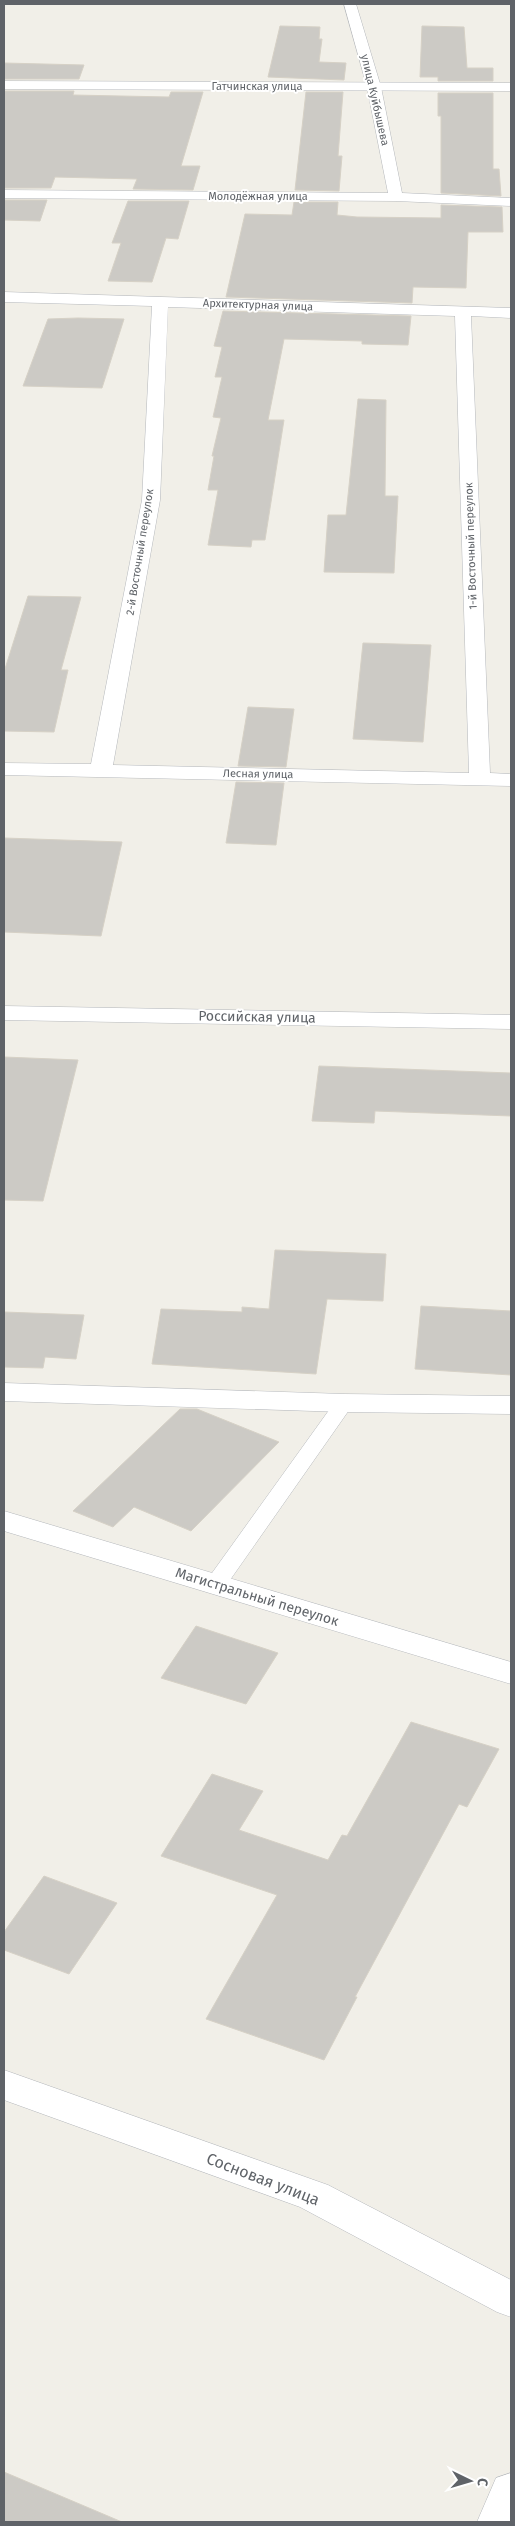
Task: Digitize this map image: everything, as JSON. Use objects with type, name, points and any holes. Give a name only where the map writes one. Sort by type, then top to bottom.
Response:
[{"type":"street","name":"улица Куйбышева","points":[[350,4],[374,87],[396,197]]},
{"type":"street","name":"Гатчинская улица","points":[[4,85],[511,87]]},
{"type":"street","name":"Молодёжная улица","points":[[4,194],[396,197],[511,202]]},
{"type":"street","name":"Архитектурная улица","points":[[4,298],[511,313]]},
{"type":"street","name":"2-й Восточный переулок","points":[[101,770],[151,500],[160,302]]},
{"type":"street","name":"1-й Восточный переулок","points":[[463,312],[480,780]]},
{"type":"street","name":"Лесная улица","points":[[4,769],[511,780]]},
{"type":"street","name":"Российская улица","points":[[4,1013],[511,1022]]},
{"type":"street","points":[[4,1392],[344,1403],[511,1405]]},
{"type":"street","name":"Магистральный переулок","points":[[4,1521],[511,1673]]},
{"type":"street","name":"Сосновая улица","points":[[4,2085],[314,2196],[511,2300]]},
{"type":"street","points":[[498,2522],[511,2492]]},
{"type":"lane","points":[[215,1585],[344,1403]]},
{"type":"building","points":[[280,26],[320,27],[319,39],[322,39],[319,62],[346,63],[344,80],[268,77]]},
{"type":"building","points":[[422,26],[464,27],[467,68],[493,68],[493,81],[438,81],[438,77],[420,77]]},
{"type":"building","points":[[4,63],[84,65],[79,79],[4,79]]},
{"type":"building","points":[[4,91],[74,91],[73,95],[169,97],[171,92],[203,92],[181,166],[200,166],[193,190],[133,189],[137,179],[55,177],[51,188],[4,188]]},
{"type":"building","points":[[306,92],[343,92],[338,156],[342,156],[339,191],[295,190]]},
{"type":"building","points":[[438,93],[493,93],[493,169],[499,169],[501,196],[441,193],[441,116],[438,116]]},
{"type":"building","points":[[4,200],[47,200],[40,221],[4,220]]},
{"type":"building","points":[[128,201],[189,201],[178,239],[166,238],[152,282],[108,281],[121,243],[112,243]]},
{"type":"building","points":[[294,202],[338,202],[337,215],[357,217],[441,218],[441,205],[502,207],[503,232],[468,232],[466,288],[413,287],[412,303],[226,297],[245,214],[292,215]]},
{"type":"building","points":[[223,311],[411,316],[408,345],[362,344],[362,341],[284,339],[268,420],[284,420],[265,540],[252,540],[251,547],[208,545],[218,490],[208,490],[214,456],[212,456],[221,418],[213,417],[222,377],[215,377],[222,347],[214,346]]},
{"type":"building","points":[[48,319],[124,319],[102,388],[23,386]]},
{"type":"building","points":[[358,399],[386,400],[385,496],[398,496],[394,573],[324,572],[328,515],[346,515]]},
{"type":"building","points":[[28,596],[81,597],[61,670],[68,670],[54,732],[4,731],[4,672]]},
{"type":"building","points":[[363,643],[431,645],[423,742],[353,739]]},
{"type":"building","points":[[248,707],[294,709],[286,767],[238,766]]},
{"type":"building","points":[[236,782],[284,783],[276,845],[226,843]]},
{"type":"building","points":[[4,838],[122,842],[101,936],[4,932]]},
{"type":"building","points":[[4,1057],[78,1060],[43,1201],[4,1200]]},
{"type":"building","points":[[319,1066],[511,1073],[511,1116],[375,1111],[374,1123],[312,1121]]},
{"type":"building","points":[[275,1250],[386,1254],[383,1301],[327,1299],[316,1374],[152,1364],[161,1309],[242,1312],[242,1307],[269,1309]]},
{"type":"building","points":[[421,1306],[511,1311],[511,1375],[415,1369]]},
{"type":"building","points":[[4,1312],[84,1315],[76,1359],[45,1357],[43,1368],[4,1367]]},
{"type":"building","points":[[180,1409],[197,1409],[279,1442],[191,1531],[134,1507],[113,1527],[73,1511]]},
{"type":"building","points":[[196,1626],[278,1653],[246,1704],[161,1678]]},
{"type":"building","points":[[411,1722],[499,1749],[467,1807],[459,1804],[355,1997],[357,1997],[324,2060],[206,2019],[277,1895],[161,1856],[212,1774],[263,1791],[239,1830],[328,1860],[342,1835],[347,1836]]},
{"type":"building","points":[[44,1876],[117,1903],[69,1974],[4,1950],[4,1932]]},
{"type":"building","points":[[4,2472],[122,2522],[4,2522]]}]
